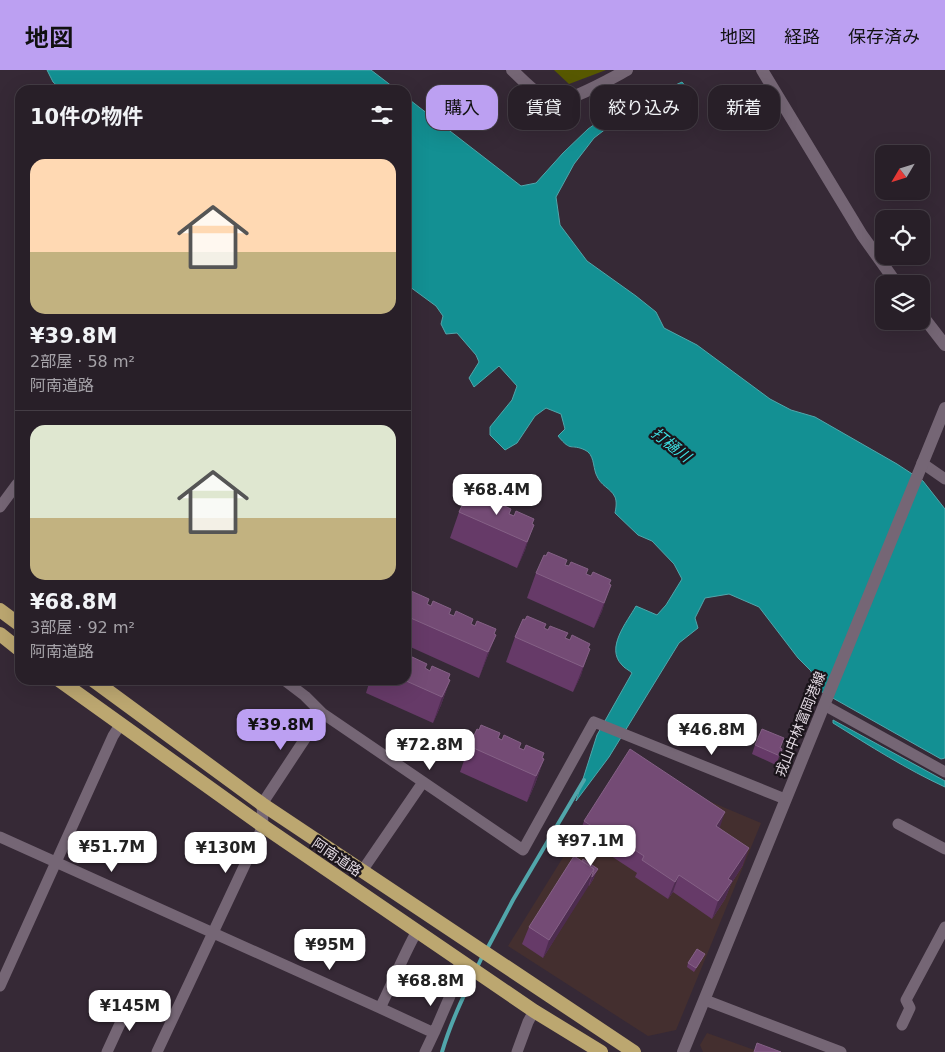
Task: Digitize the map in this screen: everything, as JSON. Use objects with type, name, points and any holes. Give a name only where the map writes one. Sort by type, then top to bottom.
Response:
[{"type":"highway","points":[[0,610],[15,621]]},
{"type":"highway","points":[[0,634],[15,646]]},
{"type":"highway","name":"阿南道路","points":[[66,685],[263,826],[534,1011],[601,1052]]},
{"type":"highway","name":"阿南道路","points":[[100,685],[262,804],[634,1052]]},
{"type":"main road","points":[[512,70],[537,93],[551,101],[565,100],[627,70]]},
{"type":"main road","points":[[762,70],[862,235],[891,275]]},
{"type":"main road","points":[[930,326],[945,345]]},
{"type":"main road","name":"戎山中林富岡港線","points":[[683,1052],[945,408]]},
{"type":"street","points":[[921,468],[945,479]]},
{"type":"street","points":[[0,507],[15,487]]},
{"type":"street","points":[[291,685],[322,713],[524,850],[594,722],[786,799]]},
{"type":"street","points":[[825,702],[945,772]]},
{"type":"street","points":[[157,1052],[263,826],[262,804],[322,713]]},
{"type":"street","points":[[0,986],[120,725]]},
{"type":"street","points":[[362,871],[423,782]]},
{"type":"street","points":[[898,824],[945,849]]},
{"type":"street","points":[[0,837],[434,1033]]},
{"type":"street","points":[[902,1026],[910,1008],[906,1000],[945,927]]},
{"type":"street","points":[[380,1008],[397,974],[402,958],[417,931]]},
{"type":"street","points":[[425,1052],[450,996],[454,977],[462,961]]},
{"type":"street","points":[[705,1000],[841,1052]]},
{"type":"street","points":[[107,1052],[130,1002]]},
{"type":"street","points":[[517,1052],[534,1011]]},
{"type":"shaded area","points":[[554,70],[606,70],[569,84]]},
{"type":"shaded area","points":[[621,764],[761,823],[676,1030],[648,1036],[508,946]]},
{"type":"shaded area","points":[[707,1033],[760,1052],[703,1052],[700,1045]]},
{"type":"water","points":[[47,70],[371,70],[390,85],[56,85]]},
{"type":"water","name":"打樋川","points":[[411,101],[426,112],[426,130],[449,130],[521,186],[536,183],[590,128],[590,130],[604,130],[594,138],[574,164],[556,197],[560,225],[587,261],[656,312],[664,328],[697,345],[770,399],[791,410],[815,417],[897,464],[923,481],[945,509],[945,758],[941,759],[815,688],[811,671],[798,658],[759,607],[729,594],[705,598],[695,618],[698,628],[679,643],[609,757],[576,801],[597,735],[632,673],[617,658],[616,651],[619,635],[636,606],[657,615],[666,605],[682,579],[674,564],[652,541],[638,535],[615,513],[615,497],[598,478],[590,454],[580,448],[569,446],[558,436],[565,429],[561,414],[546,408],[535,416],[517,443],[505,450],[490,435],[490,427],[512,400],[517,386],[499,366],[474,387],[469,378],[479,362],[476,355],[457,333],[446,334],[441,324],[443,316],[436,306],[411,288]]},
{"type":"water","points":[[833,720],[945,781],[945,787],[874,749],[833,723]]},
{"type":"building","points":[[471,491],[490,499],[488,504],[492,506],[494,501],[511,509],[509,514],[514,516],[516,511],[534,519],[532,524],[534,525],[527,542],[459,512]]},
{"type":"building","points":[[548,552],[567,560],[565,565],[569,566],[571,562],[588,569],[586,574],[591,576],[593,572],[611,580],[604,603],[536,573],[544,555],[546,556]]},
{"type":"building","points":[[411,591],[429,599],[427,604],[431,606],[433,601],[451,609],[449,614],[454,616],[456,611],[473,619],[471,624],[475,626],[477,621],[496,629],[494,634],[496,635],[488,652],[411,618]]},
{"type":"building","points":[[527,616],[546,624],[544,628],[548,630],[550,626],[568,633],[565,638],[570,640],[572,635],[590,644],[583,667],[515,637],[523,619],[525,620]]},
{"type":"building","points":[[411,656],[427,664],[425,668],[430,671],[432,666],[450,674],[448,679],[450,680],[442,697],[411,683]]},
{"type":"building","points":[[481,725],[500,733],[498,738],[502,740],[504,735],[521,743],[519,748],[524,750],[526,745],[544,753],[542,758],[544,759],[536,776],[469,746]]},
{"type":"building","points":[[762,729],[784,738],[780,748],[782,749],[780,756],[755,745]]},
{"type":"building","points":[[630,749],[725,812],[716,826],[749,848],[728,879],[732,881],[718,901],[679,875],[675,882],[642,860],[644,856],[612,835],[610,838],[584,821]]},
{"type":"building","points":[[574,856],[594,869],[549,940],[529,927]]},
{"type":"building","points":[[583,859],[598,869],[592,877],[594,869],[582,861]]},
{"type":"building","points":[[697,949],[705,954],[696,968],[688,963]]},
{"type":"building","points":[[757,1043],[781,1052],[754,1052]]},
{"type":"waterway","points":[[487,949],[513,900],[584,780]]},
{"type":"waterway","points":[[442,1052],[455,1015],[483,955]]}]
